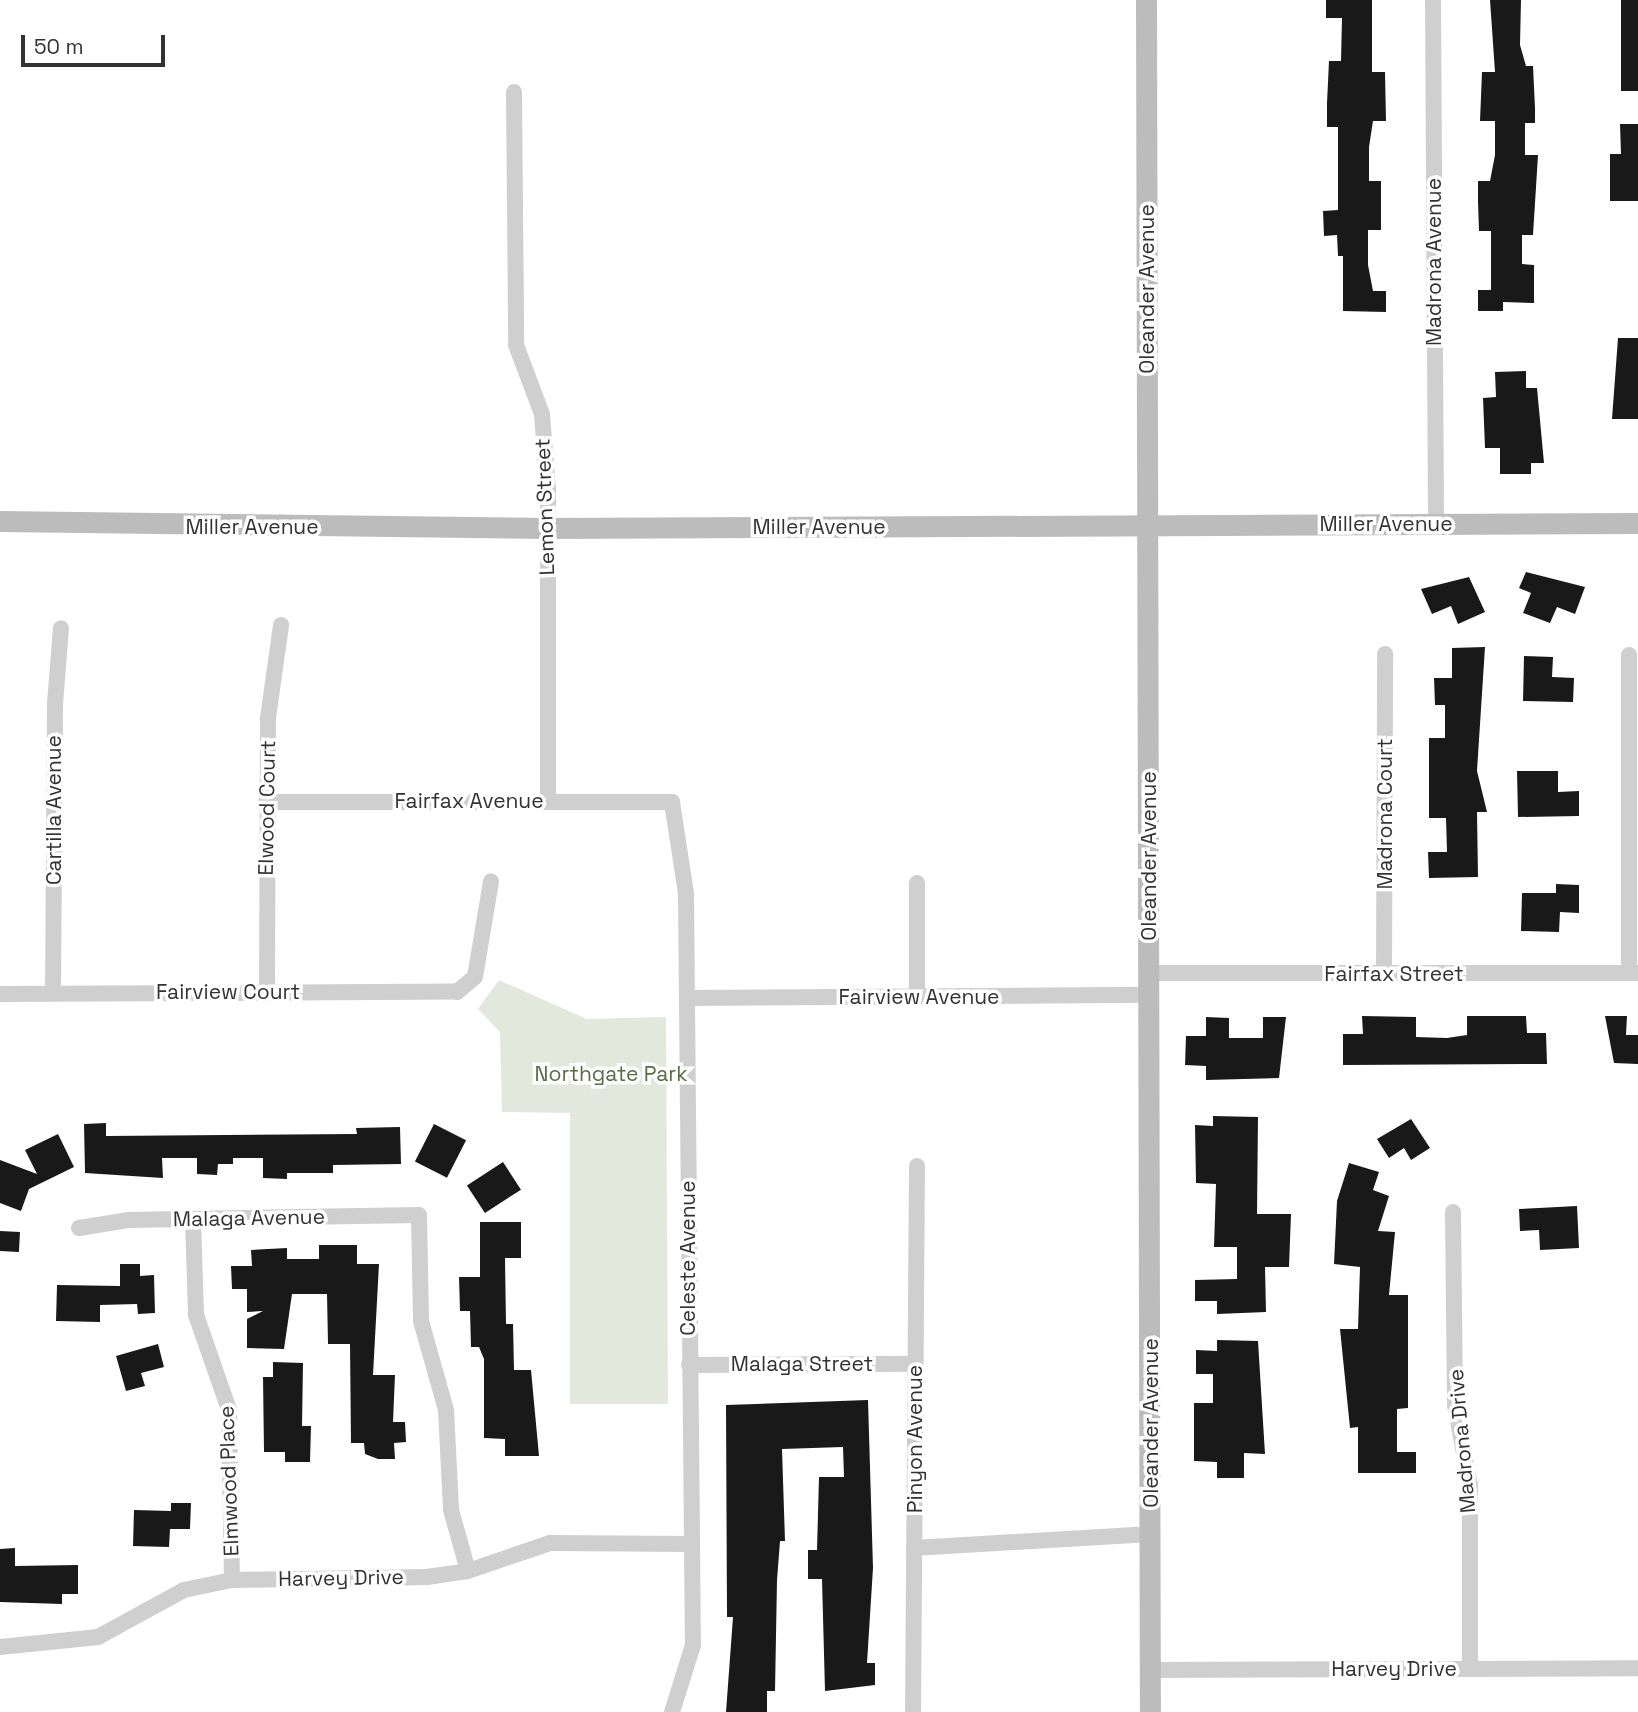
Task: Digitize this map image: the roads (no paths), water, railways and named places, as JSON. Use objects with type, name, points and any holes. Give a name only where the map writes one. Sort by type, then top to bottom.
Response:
[{"type":"street","name":"Oleander Avenue","points":[[1146,0],[1150,1712]]},
{"type":"street","name":"Madrona Avenue","points":[[1433,0],[1436,524]]},
{"type":"street","name":"Lemon Street","points":[[514,92],[516,345],[542,414],[548,528],[548,800]]},
{"type":"street","name":"Miller Avenue","points":[[0,521],[548,528],[1638,523]]},
{"type":"street","name":"Elwood Court","points":[[267,992],[268,718],[281,625]]},
{"type":"street","name":"Cartilla Avenue","points":[[53,993],[55,704],[61,628]]},
{"type":"street","name":"Madrona Court","points":[[1384,974],[1385,654]]},
{"type":"street","points":[[1629,655],[1633,973]]},
{"type":"street","name":"Fairfax Avenue","points":[[266,802],[672,802]]},
{"type":"street","name":"Celeste Avenue","points":[[672,802],[686,894],[693,1645],[672,1712]]},
{"type":"street","name":"Fairview Court","points":[[0,994],[457,992],[475,977],[492,881]]},
{"type":"street","points":[[917,883],[917,997]]},
{"type":"street","name":"Fairfax Street","points":[[1150,973],[1633,973]]},
{"type":"street","name":"Fairview Avenue","points":[[687,998],[1150,995]]},
{"type":"street","name":"Pinyon Avenue","points":[[913,1712],[917,1166]]},
{"type":"street","name":"Madrona Drive","points":[[1453,1212],[1455,1405],[1470,1485],[1470,1669]]},
{"type":"street","name":"Malaga Avenue","points":[[79,1228],[192,1219],[419,1215],[421,1321],[446,1410],[451,1510],[468,1571]]},
{"type":"street","name":"Elmwood Place","points":[[192,1219],[196,1315],[229,1409],[232,1580]]},
{"type":"street","name":"Malaga Street","points":[[689,1365],[915,1364]]},
{"type":"street","points":[[914,1548],[1151,1534]]},
{"type":"street","name":"Harvey Drive","points":[[0,1647],[87,1640],[184,1590],[232,1580],[468,1571],[550,1543],[690,1544]]},
{"type":"street","name":"Harvey Drive","points":[[1150,1670],[1638,1668]]},
{"type":"park label","name":"Northgate Park","points":[[611,1074]]}]
